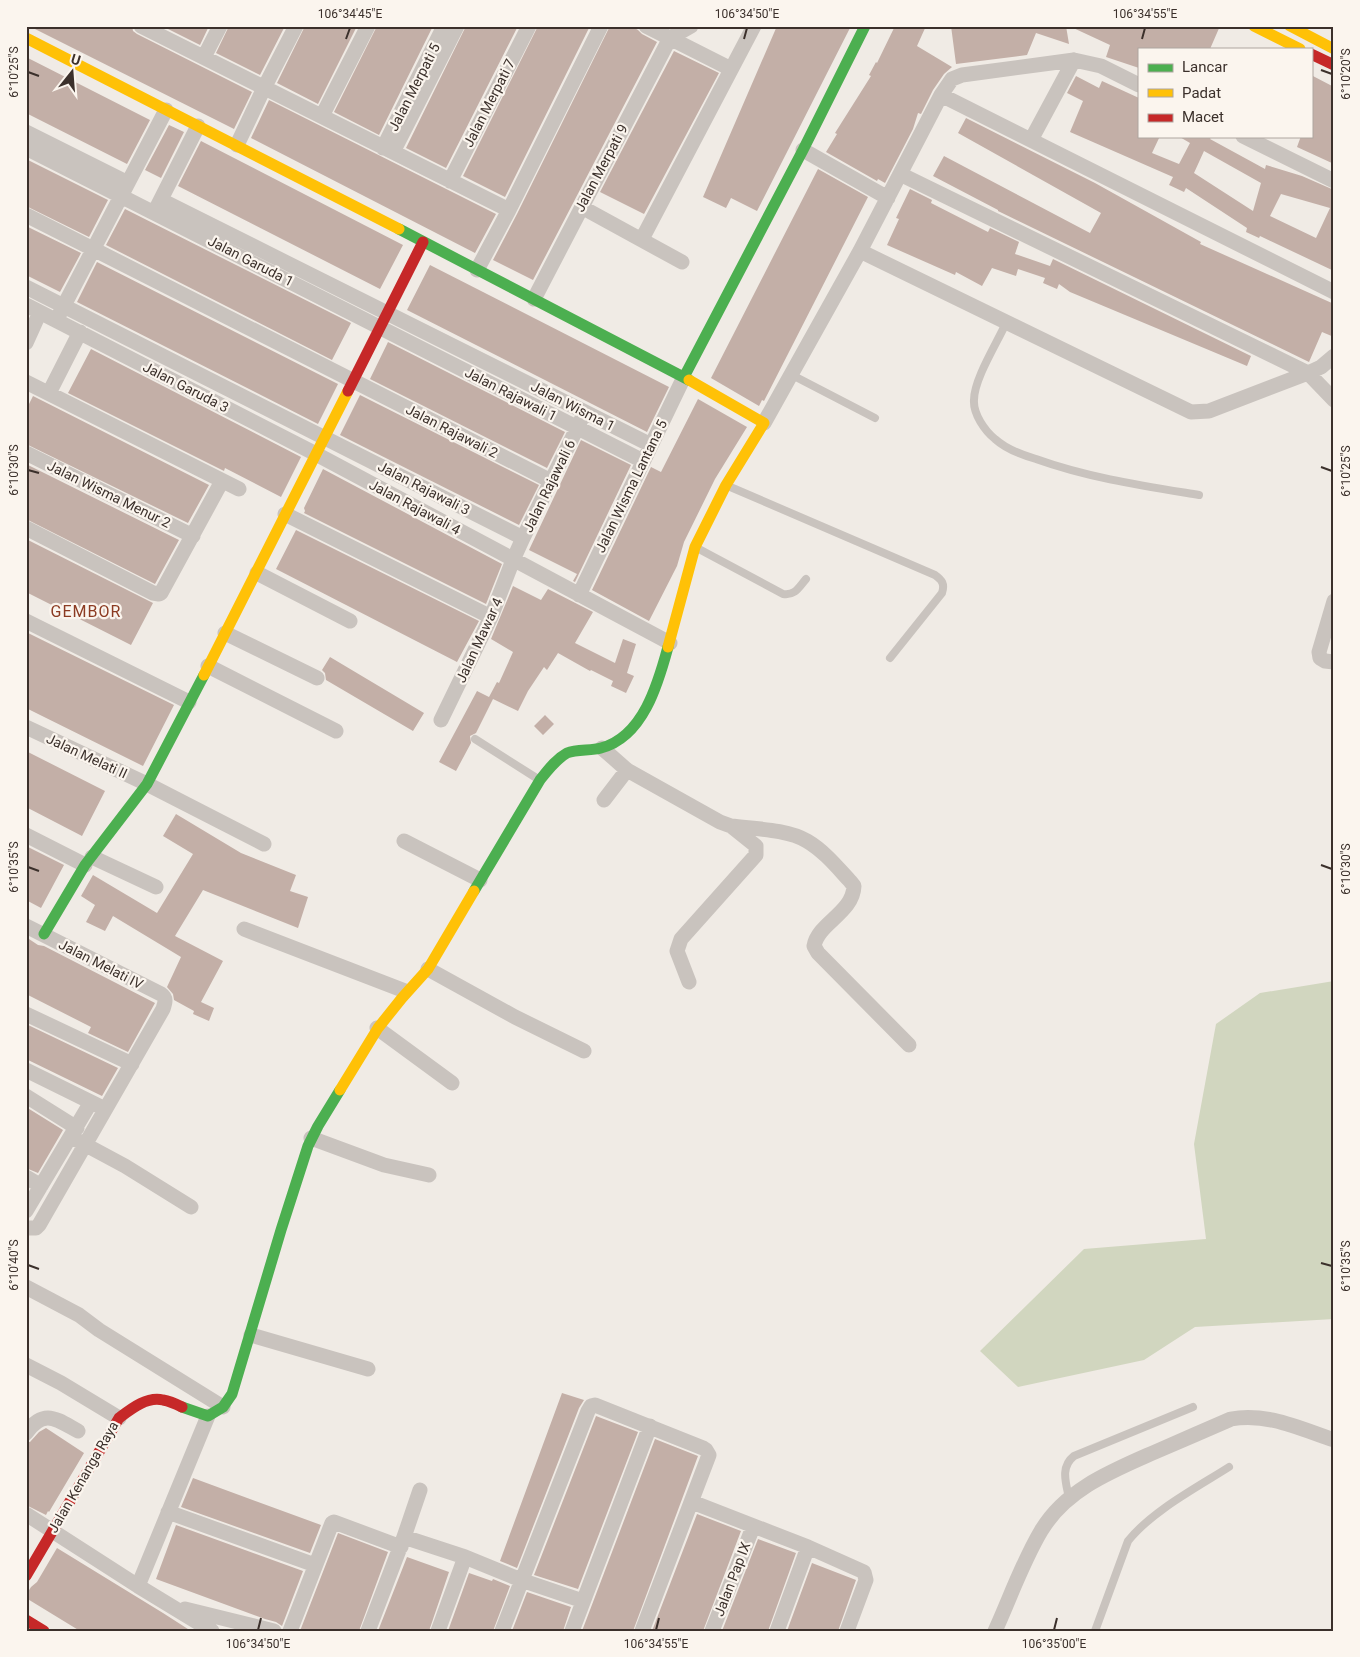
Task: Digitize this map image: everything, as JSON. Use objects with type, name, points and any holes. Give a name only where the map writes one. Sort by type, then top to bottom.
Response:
[{"type":"street","points":[[204,57],[220,26]]},
{"type":"street","points":[[237,145],[296,26]]},
{"type":"street","points":[[322,116],[368,26]]},
{"type":"street","name":"Jalan Merpati 5","points":[[388,150],[444,26]]},
{"type":"street","points":[[388,150],[457,26]]},
{"type":"street","name":"Jalan Merpati 7","points":[[450,181],[529,26]]},
{"type":"street","points":[[477,270],[602,26]]},
{"type":"street","points":[[646,26],[731,69]]},
{"type":"street","points":[[670,38],[691,26]]},
{"type":"street","points":[[642,239],[754,26]]},
{"type":"street","points":[[684,377],[804,150],[865,26]]},
{"type":"street","points":[[1254,26],[1298,48]]},
{"type":"street","points":[[1290,26],[1334,49]]},
{"type":"street","points":[[145,27],[509,210]]},
{"type":"street","points":[[26,38],[237,145],[684,377],[764,423]]},
{"type":"street","name":"Jalan Merpati 9","points":[[534,299],[670,38]]},
{"type":"street","points":[[1312,54],[1334,65]]},
{"type":"street","points":[[1031,140],[1074,60]]},
{"type":"street","points":[[138,1586],[208,1416],[222,1407],[232,1394],[291,1196],[312,1138],[377,1028],[406,991],[428,969],[540,780],[552,765],[568,754],[602,748],[623,738],[648,705],[658,685],[696,548],[726,485],[792,375],[860,251],[941,95],[952,79],[962,75],[1074,60],[1101,66],[1138,84]]},
{"type":"street","points":[[941,95],[1334,292]]},
{"type":"street","points":[[57,320],[166,110]]},
{"type":"street","points":[[158,206],[198,126]]},
{"type":"street","points":[[26,132],[125,190]]},
{"type":"street","points":[[1247,138],[1334,181]]},
{"type":"street","points":[[26,148],[125,190]]},
{"type":"street","points":[[804,150],[888,198]]},
{"type":"street","points":[[900,174],[1308,373],[1334,400]]},
{"type":"street","name":"Jalan Garuda 1","points":[[125,190],[380,326]]},
{"type":"street","name":"Jalan Wisma 1","points":[[158,206],[387,312],[651,445]]},
{"type":"street","points":[[587,210],[682,262]]},
{"type":"street","name":"Jalan Rajawali 2","points":[[26,215],[551,481]]},
{"type":"street","points":[[44,934],[89,861],[147,784],[257,573],[423,242]]},
{"type":"street","points":[[860,251],[1190,412],[1209,411],[1308,373],[1321,367],[1334,356]]},
{"type":"street","name":"Jalan Garuda 3","points":[[26,287],[324,438]]},
{"type":"street","name":"Jalan Garuda 3","points":[[26,305],[316,454]]},
{"type":"street","points":[[26,343],[40,312]]},
{"type":"street","name":"Jalan Rajawali 1","points":[[380,326],[643,461]]},
{"type":"street","points":[[49,393],[80,332]]},
{"type":"street","name":"Jalan Wisma Lantana 5","points":[[579,595],[684,377]]},
{"type":"street","points":[[27,386],[49,393],[239,489]]},
{"type":"street","name":"Jalan Rajawali 6","points":[[513,560],[586,412]]},
{"type":"street","name":"Jalan Rajawali 3","points":[[324,438],[523,538]]},
{"type":"street","name":"Jalan Wisma Menur 2","points":[[26,453],[192,536]]},
{"type":"street","name":"Jalan Rajawali 4","points":[[316,454],[670,643]]},
{"type":"street","points":[[26,528],[153,593],[159,594],[222,481]]},
{"type":"street","points":[[285,514],[492,617]]},
{"type":"street","name":"Jalan Mawar 4","points":[[441,720],[492,617],[513,560]]},
{"type":"street","points":[[257,573],[350,621]]},
{"type":"street","points":[[1334,601],[1319,652],[1320,658],[1325,661],[1334,662]]},
{"type":"street","points":[[26,621],[189,702]]},
{"type":"street","points":[[226,633],[317,678]]},
{"type":"street","points":[[208,666],[336,731]]},
{"type":"street","name":"Jalan Melati II","points":[[26,727],[147,784],[264,844]]},
{"type":"street","points":[[602,748],[627,770],[720,822],[731,826],[798,836],[818,849],[854,886],[851,899],[818,936],[814,946],[818,953],[908,1046]]},
{"type":"street","points":[[604,800],[627,770]]},
{"type":"street","points":[[689,982],[677,950],[681,939],[746,866],[756,852],[754,843],[731,826]]},
{"type":"street","points":[[26,835],[156,887]]},
{"type":"street","points":[[404,842],[480,880]]},
{"type":"street","name":"Jalan Melati IV","points":[[26,926],[161,994],[165,1000],[164,1009],[132,1064]]},
{"type":"street","points":[[244,929],[406,991]]},
{"type":"street","points":[[428,969],[514,1018],[584,1051]]},
{"type":"street","points":[[26,1014],[132,1064],[39,1225],[36,1228],[26,1228]]},
{"type":"street","points":[[377,1028],[452,1083]]},
{"type":"street","points":[[26,1070],[106,1110]]},
{"type":"street","points":[[26,1096],[74,1132],[86,1145],[125,1166],[191,1208]]},
{"type":"street","points":[[26,1211],[91,1102]]},
{"type":"street","points":[[312,1138],[384,1165],[429,1175]]},
{"type":"street","points":[[26,1177],[42,1186]]},
{"type":"street","points":[[26,1287],[79,1315],[99,1330],[222,1407]]},
{"type":"street","points":[[251,1335],[368,1369]]},
{"type":"street","name":"Jalan Kenanga Raya","points":[[26,1365],[61,1383],[119,1418],[26,1576]]},
{"type":"street","points":[[119,1418],[144,1402],[161,1399],[208,1416]]},
{"type":"street","points":[[502,1631],[589,1408],[598,1406],[703,1448],[708,1452],[708,1459],[642,1631]]},
{"type":"street","points":[[26,1433],[36,1421],[46,1417],[53,1417],[78,1431]]},
{"type":"street","points":[[995,1631],[1042,1530],[1069,1498],[1093,1481],[1127,1464],[1231,1419],[1250,1417],[1274,1420],[1334,1440]]},
{"type":"street","points":[[572,1631],[650,1426]]},
{"type":"street","points":[[368,1631],[403,1542],[420,1490]]},
{"type":"street","points":[[692,1502],[808,1547],[865,1573],[866,1580],[847,1631]]},
{"type":"street","points":[[168,1512],[315,1565]]},
{"type":"street","points":[[26,1514],[212,1631]]},
{"type":"street","points":[[290,1631],[330,1525],[333,1522],[465,1557],[521,1580],[583,1601]]},
{"type":"street","name":"Jalan Pap IX","points":[[712,1631],[753,1526]]},
{"type":"street","points":[[777,1631],[808,1547]]},
{"type":"street","points":[[438,1631],[465,1557]]},
{"type":"street","points":[[171,1606],[274,1631]]},
{"type":"street","points":[[26,1620],[44,1631]]},
{"type":"lane","points":[[1006,323],[978,383],[974,400],[974,410],[995,440],[1026,456],[1066,470],[1119,482],[1199,495]]},
{"type":"lane","points":[[792,375],[875,418]]},
{"type":"lane","points":[[726,485],[935,575],[941,580],[944,586],[942,593],[890,658]]},
{"type":"lane","points":[[696,548],[783,594],[792,594],[806,580]]},
{"type":"lane","points":[[475,738],[540,780]]},
{"type":"lane","points":[[1069,1498],[1065,1470],[1074,1456],[1193,1407]]},
{"type":"lane","points":[[1095,1631],[1128,1541],[1135,1531],[1156,1514],[1229,1467]]},
{"type":"green space","points":[[1334,981],[1334,1319],[1195,1327],[1144,1360],[1018,1387],[980,1351],[1084,1249],[1206,1239],[1194,1144],[1216,1024],[1260,993]]},
{"type":"building","points":[[29,26],[132,26],[133,31],[137,34],[252,92],[234,129]]},
{"type":"building","points":[[162,26],[209,26],[200,45]]},
{"type":"building","points":[[229,26],[285,26],[260,75],[216,53]]},
{"type":"building","points":[[305,26],[357,26],[318,104],[277,83]]},
{"type":"building","points":[[377,26],[433,26],[379,135],[334,112]]},
{"type":"building","points":[[466,26],[518,26],[446,168],[406,148]]},
{"type":"building","points":[[538,26],[590,26],[505,197],[463,176]]},
{"type":"building","points":[[610,26],[631,26],[657,42],[533,280],[493,260]]},
{"type":"building","points":[[777,26],[851,26],[757,211],[731,198],[726,208],[703,197]]},
{"type":"building","points":[[895,26],[926,26],[917,46],[952,67],[944,74],[933,90],[921,114],[918,113],[913,129],[885,183],[878,179],[877,181],[826,152],[837,134],[835,133],[871,76],[869,75]]},
{"type":"building","points":[[951,26],[1023,26],[1024,28],[1024,26],[1066,26],[1069,44],[1036,33],[1027,55],[956,64]]},
{"type":"building","points":[[1069,26],[1220,26],[1210,48],[1138,48],[1138,68],[1106,57],[1110,45]]},
{"type":"building","points":[[674,51],[719,73],[644,214],[600,192]]},
{"type":"building","points":[[26,57],[150,120],[127,164],[26,113]]},
{"type":"building","points":[[1076,76],[1099,88],[1102,81],[1138,98],[1138,138],[1159,138],[1152,153],[1179,164],[1190,143],[1181,138],[1211,138],[1265,169],[1266,165],[1302,176],[1334,190],[1334,271],[1260,236],[1259,238],[1246,232],[1247,228],[1186,188],[1184,192],[1169,185],[1173,177],[1070,132],[1083,101],[1067,93]],"holes":[[[1204,151],[1261,183],[1253,211],[1194,173]],[[1281,194],[1330,208],[1316,238],[1270,216]]]},
{"type":"building","points":[[1312,76],[1334,87],[1334,164],[1297,147],[1300,138],[1312,138]]},
{"type":"building","points":[[269,100],[496,214],[475,253],[251,138]]},
{"type":"building","points":[[966,118],[1095,183],[1201,242],[1200,244],[1334,304],[1334,337],[1322,332],[1309,362],[998,211],[933,176],[944,156],[1090,233],[1101,213],[958,133]]},
{"type":"building","points":[[169,125],[184,132],[161,178],[145,170]]},
{"type":"building","points":[[201,141],[403,245],[380,289],[178,186]]},
{"type":"building","points":[[26,159],[108,200],[89,237],[26,206]]},
{"type":"building","points":[[818,169],[868,197],[764,401],[762,400],[759,406],[711,378]]},
{"type":"building","points":[[910,189],[932,200],[931,203],[988,232],[990,228],[1019,242],[1015,254],[1050,266],[1053,259],[1251,356],[1247,366],[1070,292],[1059,284],[1057,289],[1043,283],[1045,278],[1018,269],[1016,276],[992,268],[982,286],[956,272],[955,275],[887,245],[899,219],[896,218]]},
{"type":"building","points":[[125,209],[351,323],[332,360],[106,245]]},
{"type":"building","points":[[26,226],[81,253],[60,292],[26,275]]},
{"type":"building","points":[[97,262],[338,384],[318,424],[77,302]]},
{"type":"building","points":[[430,265],[669,387],[647,432],[407,310]]},
{"type":"building","points":[[388,342],[565,432],[547,468],[370,379]]},
{"type":"building","points":[[91,349],[301,457],[281,497],[225,468],[224,471],[68,393]]},
{"type":"building","points":[[360,395],[539,485],[519,525],[340,435]]},
{"type":"building","points":[[33,396],[209,485],[188,523],[26,444],[26,410]]},
{"type":"building","points":[[698,399],[747,427],[715,479],[684,542],[677,566],[649,621],[592,590],[651,467],[661,472]]},
{"type":"building","points":[[581,440],[631,465],[575,582],[573,581],[577,574],[529,550]]},
{"type":"building","points":[[26,464],[179,540],[155,584],[26,519]]},
{"type":"building","points":[[323,469],[502,564],[486,604],[304,513],[304,508]]},
{"type":"building","points":[[296,530],[479,621],[457,662],[276,569]]},
{"type":"building","points":[[26,539],[153,603],[131,645],[26,592]]},
{"type":"building","points":[[513,586],[541,600],[548,589],[593,612],[575,643],[615,663],[623,639],[636,644],[627,673],[634,676],[626,693],[611,686],[613,681],[590,671],[558,653],[547,670],[544,667],[528,691],[518,711],[493,699],[476,733],[470,736],[471,743],[456,771],[439,762],[477,691],[489,697],[497,682],[499,683],[513,652],[491,639]]},
{"type":"building","points":[[26,632],[174,705],[143,766],[26,708]]},
{"type":"building","points":[[330,657],[424,713],[413,731],[326,680],[325,673],[322,670]]},
{"type":"building","points":[[545,715],[554,724],[543,735],[534,726]]},
{"type":"building","points":[[26,751],[105,791],[82,836],[26,807]]},
{"type":"building","points":[[176,814],[241,853],[296,875],[290,891],[308,897],[298,928],[203,890],[175,936],[223,961],[201,1002],[214,1008],[209,1021],[193,1014],[194,1011],[174,1000],[173,994],[167,987],[181,957],[113,916],[105,931],[86,922],[95,905],[81,896],[93,875],[157,913],[193,854],[163,836]]},
{"type":"building","points":[[26,846],[64,865],[41,908],[26,900]]},
{"type":"building","points":[[26,937],[38,945],[44,946],[155,1003],[128,1052],[88,1033],[91,1027],[26,994]]},
{"type":"building","points":[[26,1024],[118,1068],[102,1096],[26,1059]]},
{"type":"building","points":[[26,1107],[63,1130],[38,1173],[26,1168]]},
{"type":"building","points":[[562,1393],[584,1400],[579,1408],[517,1568],[500,1561]]},
{"type":"building","points":[[596,1416],[638,1432],[578,1589],[534,1575]]},
{"type":"building","points":[[46,1428],[84,1453],[46,1515],[26,1505],[26,1442],[30,1442],[39,1432]]},
{"type":"building","points":[[655,1439],[698,1456],[633,1631],[582,1631]]},
{"type":"building","points":[[193,1478],[321,1525],[310,1553],[181,1507]]},
{"type":"building","points":[[697,1514],[741,1531],[703,1631],[652,1631]]},
{"type":"building","points":[[176,1525],[303,1571],[282,1626],[276,1622],[156,1579]]},
{"type":"building","points":[[338,1533],[388,1552],[359,1631],[300,1631]]},
{"type":"building","points":[[758,1539],[796,1553],[768,1631],[722,1631]]},
{"type":"building","points":[[57,1548],[191,1631],[80,1631],[26,1598],[26,1595],[37,1582]]},
{"type":"building","points":[[407,1557],[449,1572],[429,1631],[378,1631]]},
{"type":"building","points":[[812,1563],[856,1580],[838,1631],[787,1631]]},
{"type":"building","points":[[469,1573],[492,1581],[493,1579],[510,1586],[493,1631],[448,1631]]},
{"type":"building","points":[[527,1592],[571,1607],[563,1631],[512,1631]]},
{"type":"traffic: fast","points":[[684,377],[803,150],[865,26]]},
{"type":"traffic: fast","points":[[399,229],[689,380]]},
{"type":"traffic: fast","points":[[474,891],[540,780],[552,765],[567,753],[597,749],[616,742],[628,733],[638,721],[653,692],[668,647]]},
{"type":"traffic: fast","points":[[44,934],[85,865],[147,784],[204,675]]},
{"type":"traffic: fast","points":[[182,1407],[208,1416],[223,1407],[232,1394],[308,1146],[340,1090]]},
{"type":"traffic: slow","points":[[1254,26],[1298,48]]},
{"type":"traffic: slow","points":[[1290,26],[1334,49]]},
{"type":"traffic: slow","points":[[26,38],[399,229]]},
{"type":"traffic: slow","points":[[668,647],[695,547],[726,485],[764,423],[689,380]]},
{"type":"traffic: slow","points":[[204,675],[348,391]]},
{"type":"traffic: slow","points":[[340,1090],[378,1028],[428,969],[474,891]]},
{"type":"traffic: jam","points":[[1312,54],[1334,65]]},
{"type":"traffic: jam","points":[[348,391],[423,242]]},
{"type":"traffic: jam","points":[[26,1576],[119,1418],[139,1404],[151,1400],[165,1400],[182,1407]]},
{"type":"traffic: jam","points":[[26,1620],[44,1631]]},
{"type":"district","name":"GEMBOR","points":[[86,611]]}]
